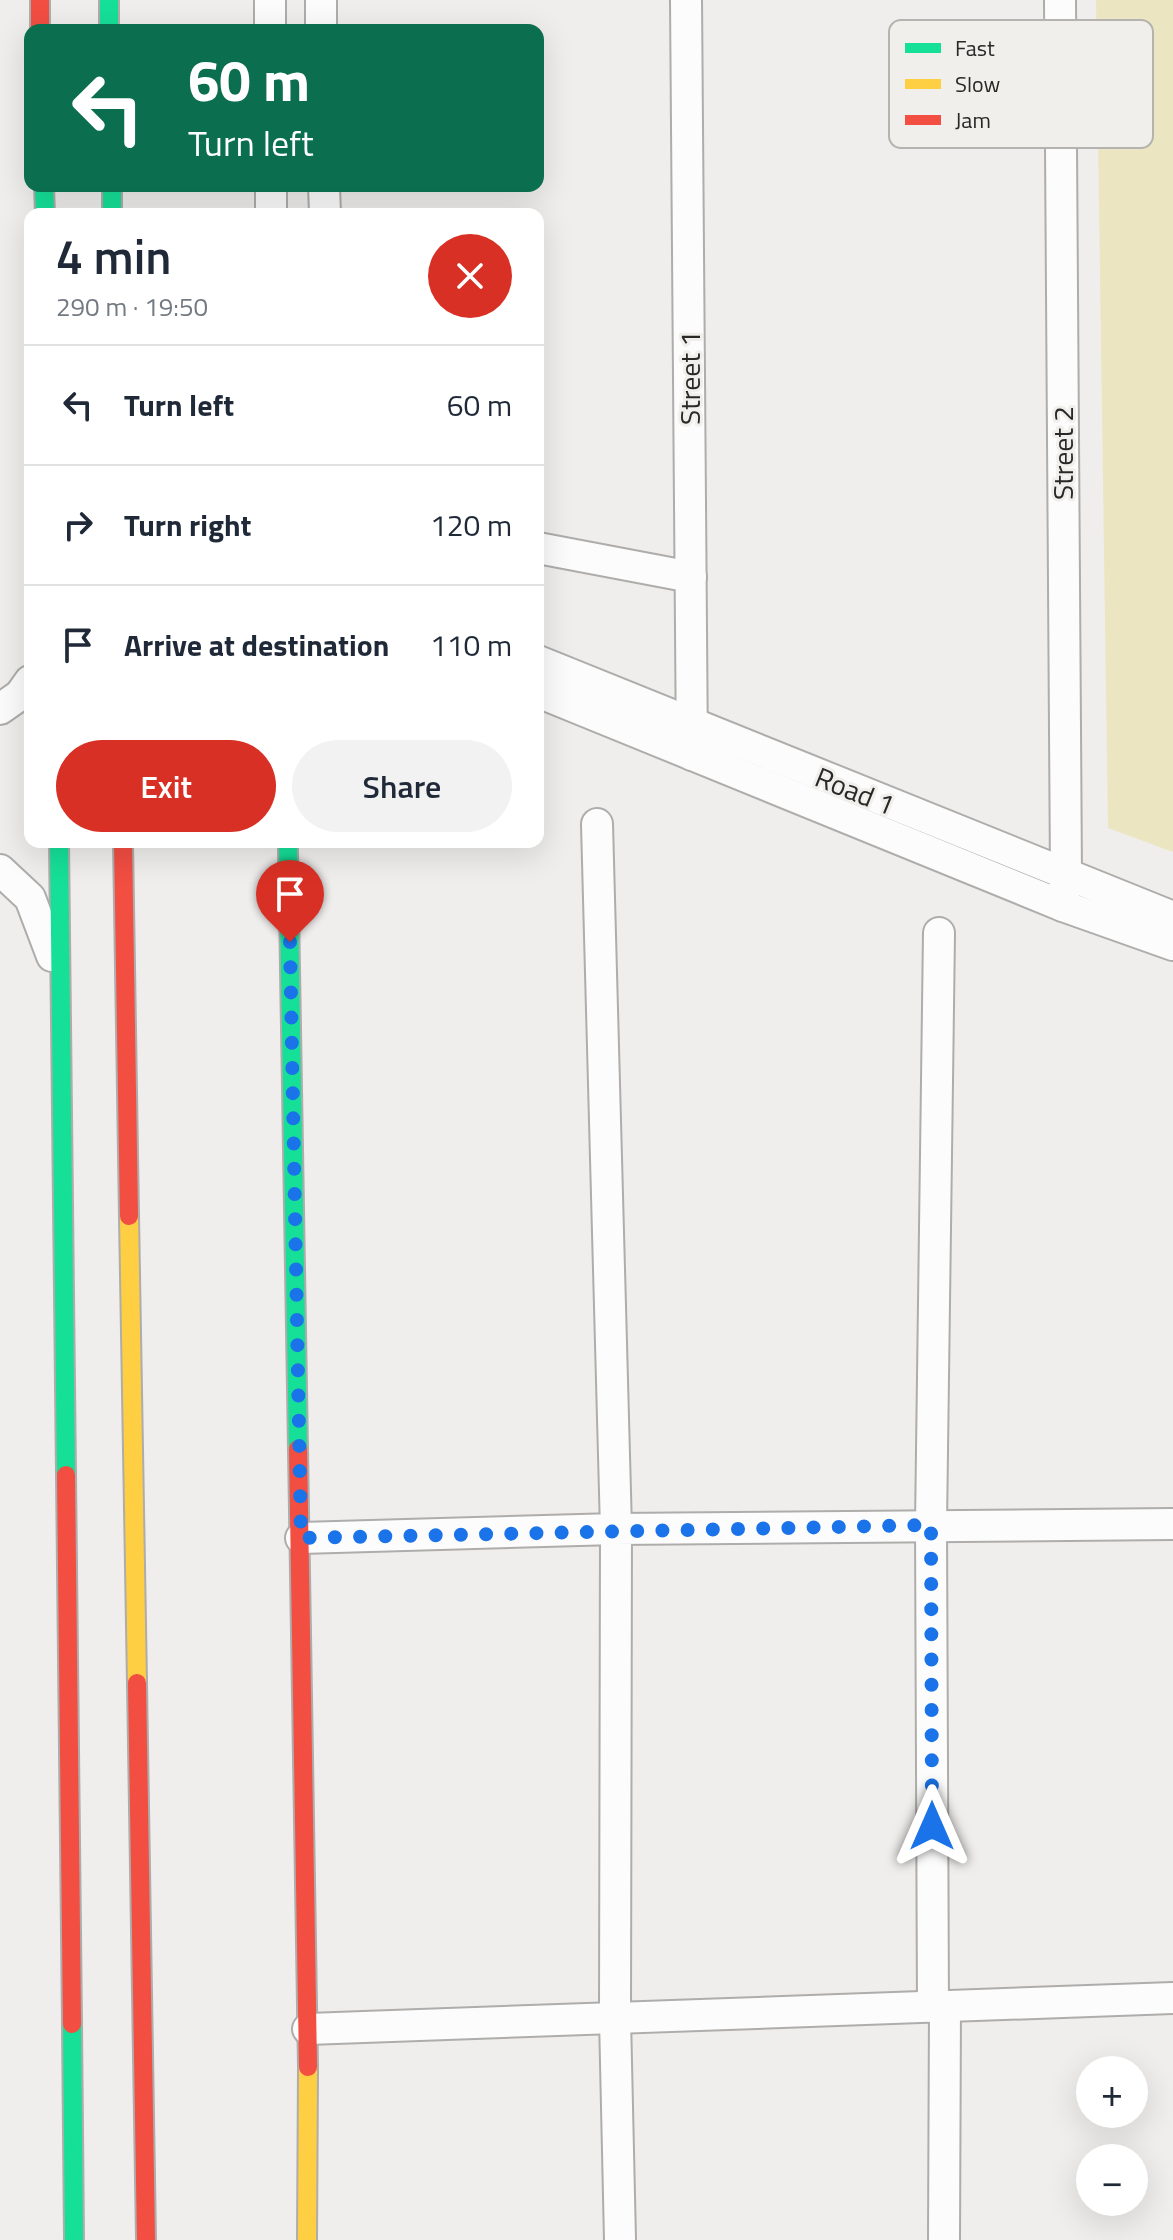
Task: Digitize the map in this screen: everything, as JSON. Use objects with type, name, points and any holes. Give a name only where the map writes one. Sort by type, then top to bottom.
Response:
[{"type":"main road","points":[[40,0],[40,24]]},
{"type":"main road","points":[[109,0],[109,24]]},
{"type":"main road","points":[[59,848],[74,2240]]},
{"type":"main road","points":[[123,848],[146,2240]]},
{"type":"main road","points":[[288,848],[308,2029],[307,2240]]},
{"type":"street","points":[[270,0],[270,24]]},
{"type":"street","points":[[321,0],[321,24]]},
{"type":"street","name":"Street 1","points":[[686,0],[693,741]]},
{"type":"street","name":"Street 2","points":[[1060,0],[1060,20]]},
{"type":"street","name":"Street 2","points":[[1061,148],[1066,875],[1063,906]]},
{"type":"street","points":[[544,549],[691,577]]},
{"type":"street","name":"Road 1","points":[[544,664],[693,741],[1063,906],[1173,945]]},
{"type":"street","points":[[0,709],[24,689]]},
{"type":"street","name":"Road 1","points":[[544,694],[693,741],[1066,875],[1173,917]]},
{"type":"street","points":[[597,824],[616,1529],[615,2018],[620,2240]]},
{"type":"street","points":[[0,870],[30,898],[62,984]]},
{"type":"street","points":[[939,933],[931,1525],[944,2240]]},
{"type":"street","points":[[301,1538],[616,1529],[1173,1524]]},
{"type":"street","points":[[308,2029],[1173,1998]]},
{"type":"shaded area","points":[[1096,0],[1173,0],[1173,852],[1108,828],[1098,148],[1153,148],[1153,20],[1096,20]]},
{"type":"traffic: fast","points":[[109,0],[109,24]]},
{"type":"traffic: fast","points":[[44,192],[45,208]]},
{"type":"traffic: fast","points":[[112,192],[112,208]]},
{"type":"traffic: fast","points":[[59,848],[66,1475]]},
{"type":"traffic: fast","points":[[288,848],[298,1449]]},
{"type":"traffic: fast","points":[[72,2024],[74,2240]]},
{"type":"traffic: slow","points":[[129,1216],[137,1683]]},
{"type":"traffic: slow","points":[[307,2240],[308,2067]]},
{"type":"traffic: jam","points":[[40,0],[40,24]]},
{"type":"traffic: jam","points":[[123,848],[129,1216]]},
{"type":"traffic: jam","points":[[298,1449],[308,2067]]},
{"type":"traffic: jam","points":[[66,1475],[72,2024]]},
{"type":"traffic: jam","points":[[137,1683],[146,2240]]},
{"type":"route","points":[[290,942],[301,1538],[616,1529],[931,1525],[932,1826]]}]
